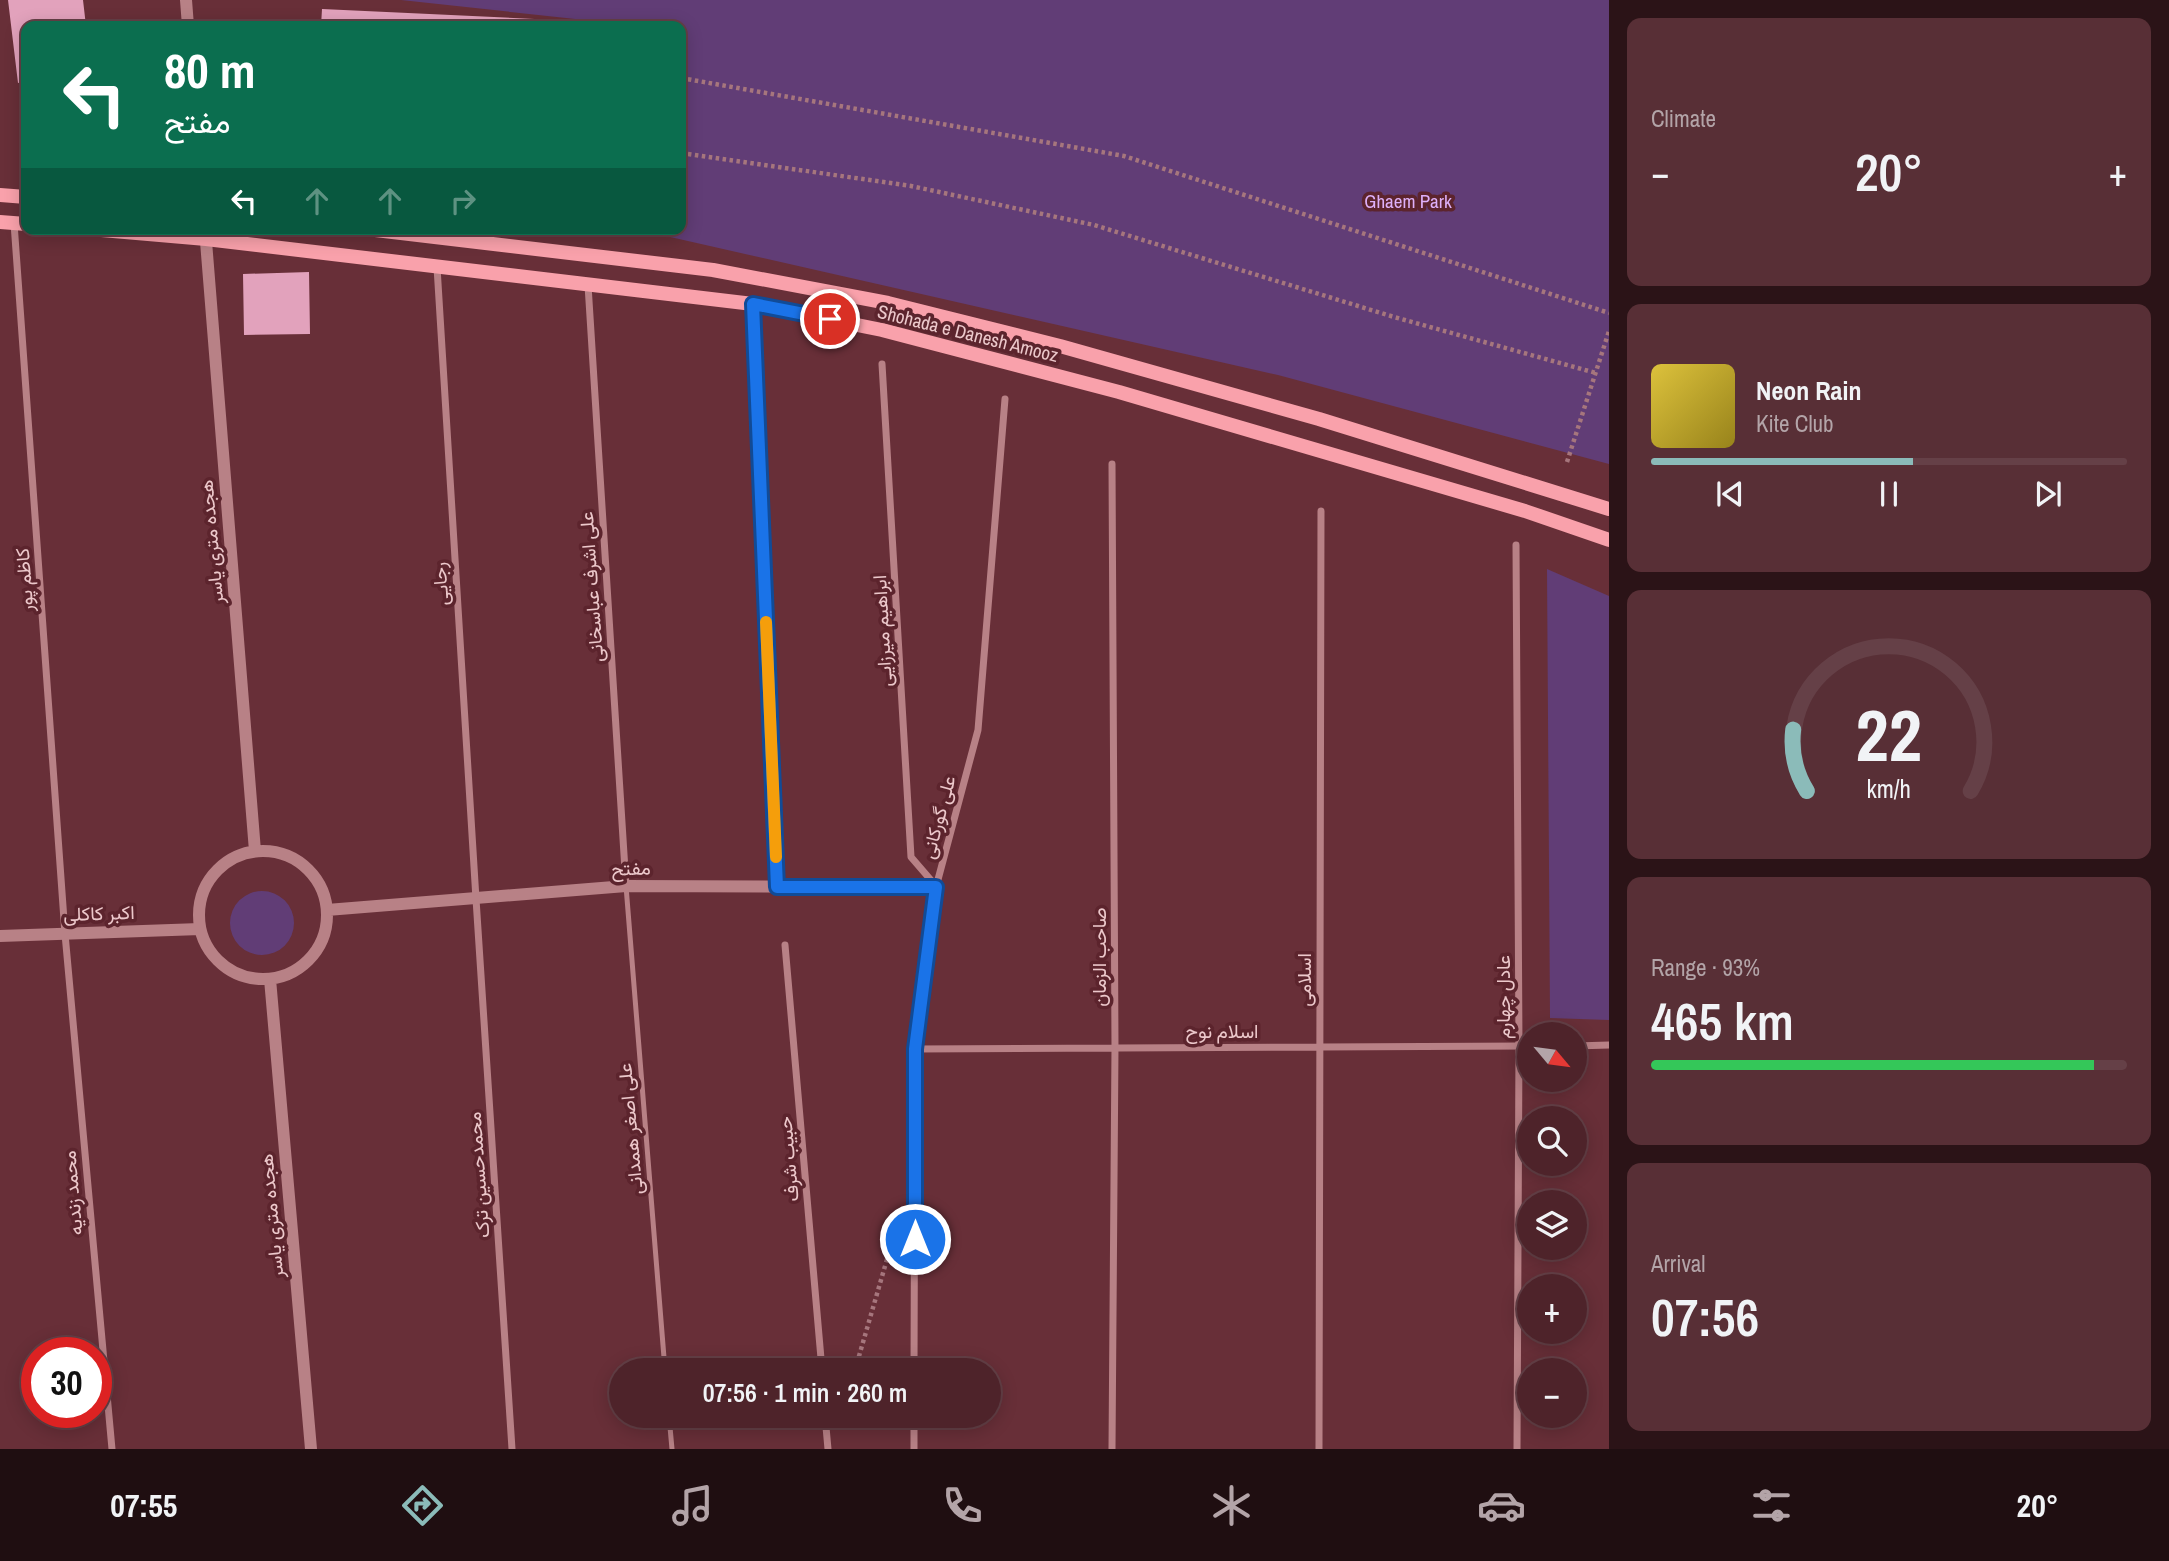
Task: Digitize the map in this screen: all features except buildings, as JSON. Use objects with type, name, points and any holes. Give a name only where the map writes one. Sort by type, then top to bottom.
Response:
[{"type":"main road","points":[[0,195],[21,197]]},
{"type":"main road","name":"Shohada e Danesh Amooz","points":[[213,235],[437,267],[753,304],[882,330],[1119,392],[1525,511],[1609,540]]},
{"type":"main road","points":[[418,235],[713,270],[888,303],[1060,346],[1319,419],[1609,509]]},
{"type":"main road","points":[[753,304],[759,279]]},
{"type":"street","points":[[186,0],[188,21]]},
{"type":"street","name":"کاظم پور","points":[[13,223],[65,934]]},
{"type":"street","name":"هجده متری یاسر","points":[[206,235],[255,851]]},
{"type":"street","name":"رجایی","points":[[437,267],[476,899]]},
{"type":"street","name":"علی اشرف عباسخانی","points":[[587,285],[626,886]]},
{"type":"street","points":[[753,304],[777,887]]},
{"type":"street","name":"ابراهیم میرزایی","points":[[882,364],[911,858],[936,887]]},
{"type":"street","name":"علی گورکانی","points":[[914,1358],[915,1049],[936,887],[978,730],[1005,399]]},
{"type":"street","name":"صاحب الزمان","points":[[1112,464],[1115,1047],[1112,1449]]},
{"type":"street","name":"اسلامی","points":[[1319,1449],[1321,511]]},
{"type":"street","name":"عادل چهارم","points":[[1516,545],[1519,1022]]},
{"type":"street","points":[[255,851],[276,852],[295,859],[311,872],[322,890],[327,911],[325,930],[318,948],[305,963],[289,974],[270,979],[251,978],[233,972],[218,961],[207,946],[200,929],[202,894],[210,878],[222,865],[255,851]]},
{"type":"street","name":"مفتح","points":[[327,911],[626,886],[936,887]]},
{"type":"street","name":"محمدحسین ترک","points":[[476,899],[512,1449]]},
{"type":"street","name":"اکبر کاکلی","points":[[0,936],[200,929]]},
{"type":"street","name":"محمد زندیه","points":[[65,934],[112,1449]]},
{"type":"street","name":"حبیب شرف","points":[[785,945],[821,1358]]},
{"type":"street","name":"هجده متری یاسر","points":[[270,979],[312,1449]]},
{"type":"street","points":[[1587,1045],[1609,1045]]},
{"type":"street","name":"اسلام نوح","points":[[915,1049],[1517,1046]]},
{"type":"street","name":"عادل چهارم","points":[[1517,1449],[1519,1092]]},
{"type":"street","points":[[826,1428],[828,1449]]},
{"type":"street","points":[[914,1428],[914,1449]]},
{"type":"lane","name":"علی اصغر همدانی","points":[[626,886],[664,1358]]},
{"type":"lane","points":[[670,1428],[672,1449]]},
{"type":"path","points":[[686,79],[1124,156],[1609,313]]},
{"type":"path","points":[[686,154],[911,186],[1094,225],[1394,317],[1596,373]]},
{"type":"path","points":[[1567,463],[1609,331]]},
{"type":"path","points":[[858,1358],[897,1226]]},
{"type":"green space","name":"Ghaem Park","points":[[401,0],[1609,0],[1609,464],[1278,375],[661,235],[686,235],[686,21],[594,21]]},
{"type":"green space","points":[[1547,569],[1609,596],[1609,1020],[1550,1018]]},
{"type":"green space","points":[[256,891],[268,891],[285,900],[292,911],[292,935],[285,946],[268,955],[256,955],[244,950],[235,941],[230,929],[230,917],[235,905],[244,896]]},
{"type":"slow traffic","points":[[766,622],[776,857]]},
{"type":"route","points":[[830,319],[753,304],[777,887],[936,887],[915,1049],[915,1239]]}]
